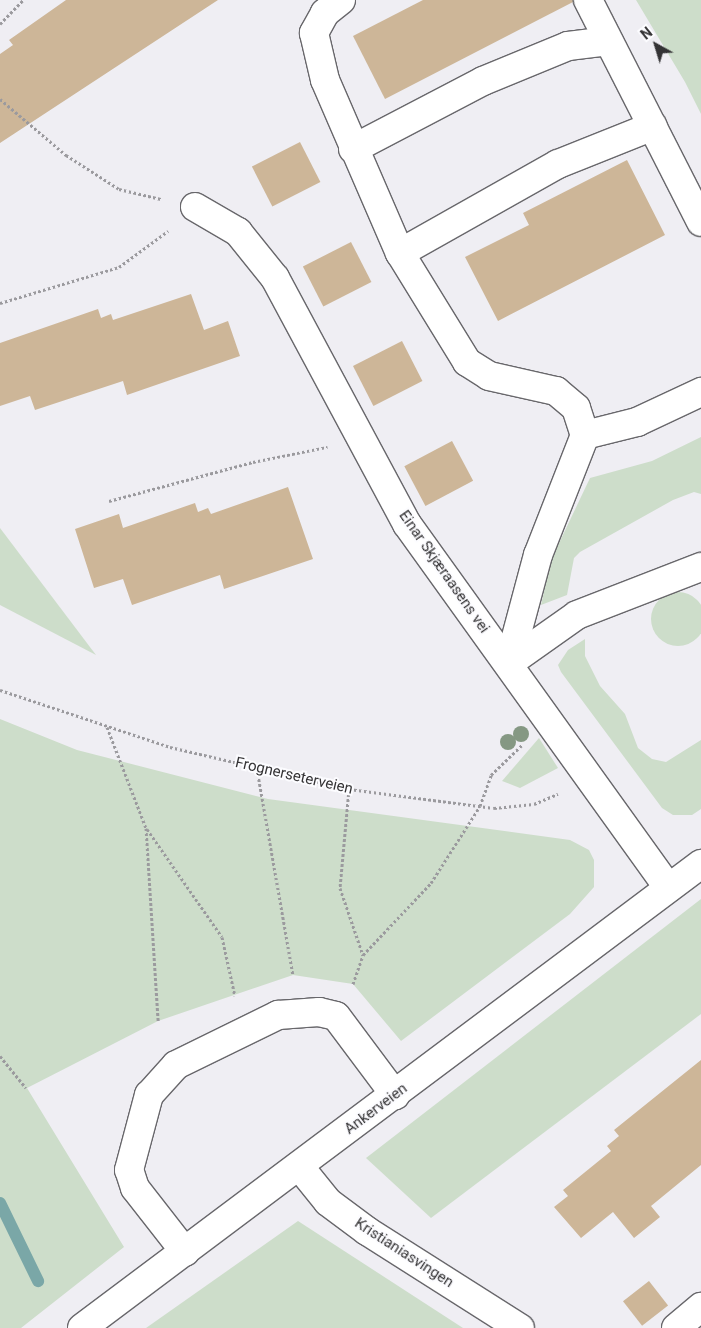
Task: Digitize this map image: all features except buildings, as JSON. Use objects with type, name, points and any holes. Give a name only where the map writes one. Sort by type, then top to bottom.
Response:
[{"type":"street","points":[[341,0],[325,13],[314,32],[314,44],[353,149],[400,253],[439,323],[467,362],[489,376],[556,391],[576,408],[585,435],[538,555],[509,663]]},
{"type":"street","points":[[588,0],[701,222]]},
{"type":"street","points":[[353,149],[483,81],[568,46],[608,41]]},
{"type":"street","points":[[400,253],[558,164],[653,126]]},
{"type":"street","name":"Einar Skjæraasens vei","points":[[195,208],[238,232],[275,278],[408,524],[592,776],[669,888]]},
{"type":"street","points":[[585,435],[637,422],[701,392]]},
{"type":"street","points":[[509,663],[577,615],[701,567]]},
{"type":"street","points":[[669,888],[701,864]]},
{"type":"street","name":"Ankerveien","points":[[82,1328],[669,888]]},
{"type":"street","points":[[185,1252],[135,1188],[129,1170],[148,1095],[176,1065],[278,1015],[319,1012],[336,1016],[395,1095]]},
{"type":"street","name":"Kristianiasvingen","points":[[299,1166],[328,1202],[367,1231],[520,1328]]},
{"type":"street","points":[[676,1328],[701,1307]]},
{"type":"path","points":[[0,24],[23,0]]},
{"type":"path","points":[[0,100],[66,155],[119,189],[195,208]]},
{"type":"path","points":[[0,302],[119,267],[195,208]]},
{"type":"path","points":[[109,501],[361,438]]},
{"type":"path","name":"Frognerseterveien","points":[[0,690],[107,727],[257,769],[349,789],[480,806],[534,804],[592,776]]},
{"type":"path","points":[[353,984],[364,955],[415,904],[480,806],[491,775],[550,718]]},
{"type":"path","points":[[107,727],[146,828],[222,937],[235,996]]},
{"type":"path","points":[[257,769],[293,976]]},
{"type":"path","points":[[349,789],[340,888],[364,955]]},
{"type":"path","points":[[146,828],[158,1021]]},
{"type":"path","points":[[0,1056],[26,1088]]},
{"type":"green space","points":[[636,0],[701,0],[701,114],[685,82]]},
{"type":"green space","points":[[701,437],[701,494],[694,492],[673,500],[580,552],[574,558],[567,595],[541,605],[551,560],[590,478],[652,461]]},
{"type":"green space","points":[[0,528],[96,655],[0,605]]},
{"type":"green space","points":[[673,592],[683,592],[693,596],[701,604],[705,619],[701,634],[693,642],[683,646],[673,646],[663,642],[655,634],[651,624],[651,614],[655,604],[663,596]]},
{"type":"green space","points":[[585,639],[585,656],[600,686],[625,714],[638,748],[652,759],[666,762],[701,740],[701,809],[692,815],[673,815],[662,808],[561,672],[558,665],[568,650]]},
{"type":"green space","points":[[0,719],[77,750],[268,799],[570,840],[589,850],[594,860],[594,887],[570,914],[401,1041],[353,984],[293,975],[158,1021],[27,1088],[124,1247],[21,1328],[0,1328]]},
{"type":"green space","points":[[539,738],[558,768],[520,788],[502,781]]},
{"type":"green space","points":[[701,899],[701,1014],[431,1218],[366,1158]]},
{"type":"green space","points":[[298,1221],[463,1328],[146,1328]]},
{"type":"waterway","points":[[0,1203],[38,1281]]}]
